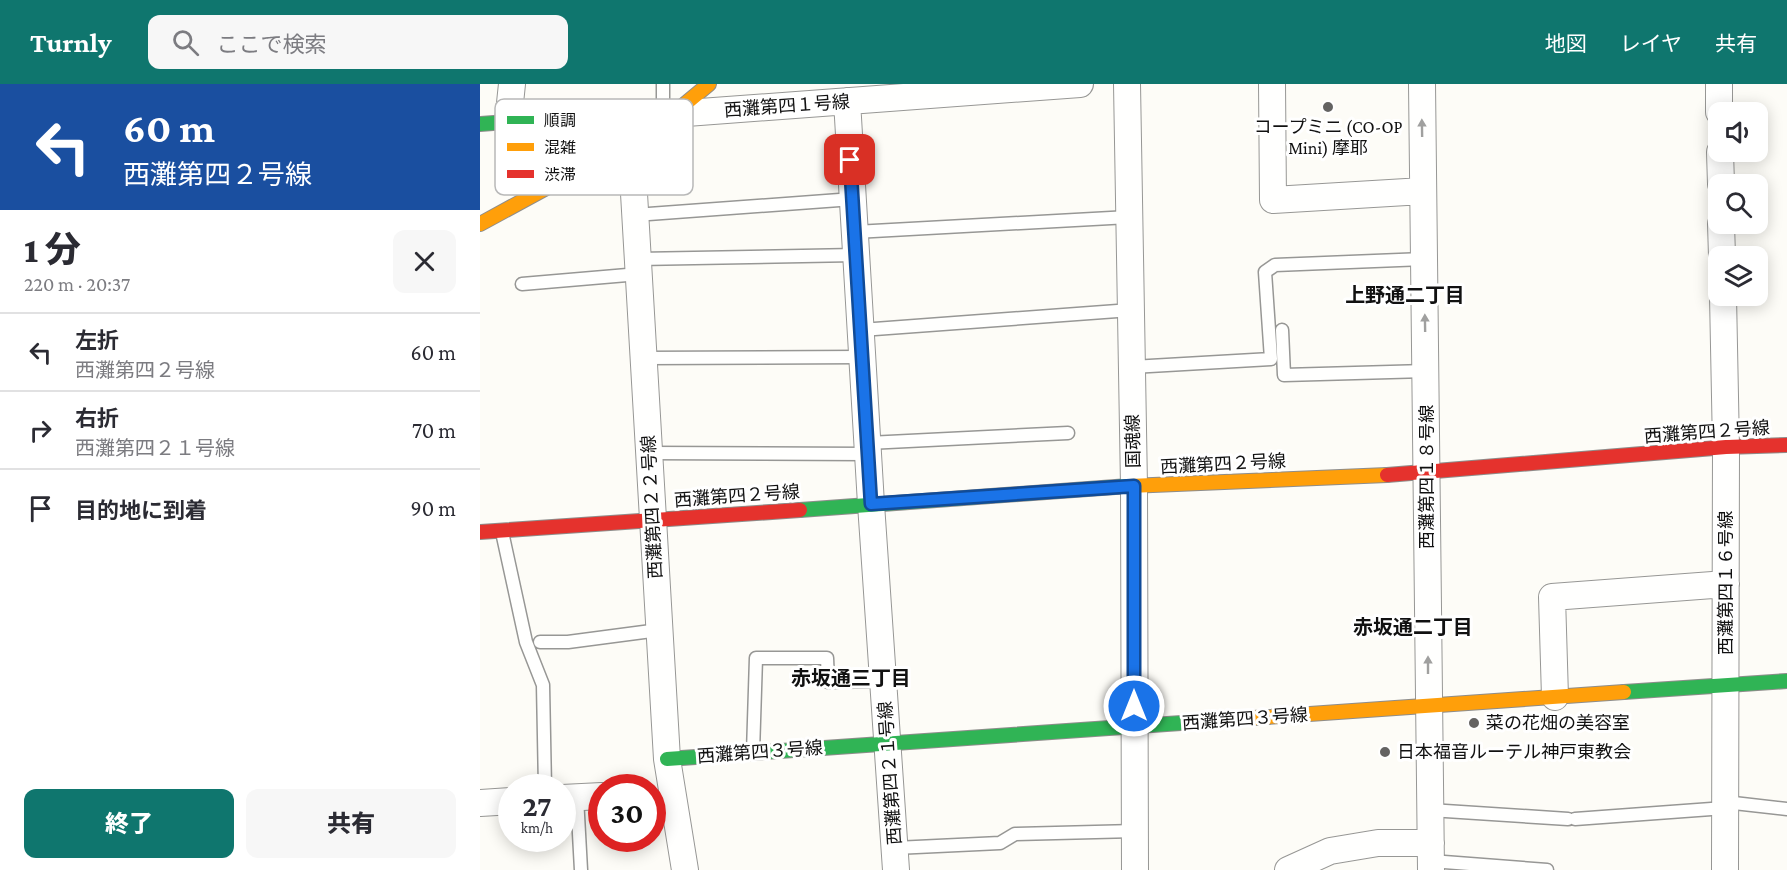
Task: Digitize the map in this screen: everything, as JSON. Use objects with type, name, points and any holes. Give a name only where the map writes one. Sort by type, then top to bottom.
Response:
[{"type":"street","points":[[510,99],[512,84]]},
{"type":"street","points":[[688,99],[709,84]]},
{"type":"street","name":"西灘第四１号線","points":[[693,112],[1080,84]]},
{"type":"street","name":"国魂線","points":[[1127,84],[1134,486],[1135,870]]},
{"type":"street","points":[[1272,84],[1273,200],[1423,191]]},
{"type":"street","name":"西灘第四１８号線","points":[[1422,84],[1431,858]]},
{"type":"street","points":[[1719,84],[1719,102]]},
{"type":"street","name":"西灘第四２１号線","points":[[847,101],[871,504],[896,859]]},
{"type":"street","points":[[480,124],[495,123]]},
{"type":"street","points":[[480,224],[533,195]]},
{"type":"street","name":"西灘第四２２号線","points":[[634,195],[667,759],[665,774]]},
{"type":"street","name":"西灘第四１６号線","points":[[1723,306],[1726,447],[1725,870]]},
{"type":"street","name":"西灘第四２号線","points":[[480,532],[1134,486],[1427,473],[1726,447],[1787,445]]},
{"type":"street","points":[[1555,697],[1552,597],[1726,584]]},
{"type":"street","name":"西灘第四３号線","points":[[667,759],[1787,681]]},
{"type":"street","points":[[480,803],[498,802]]},
{"type":"street","name":"西灘第四２２号線","points":[[666,805],[686,870]]},
{"type":"street","points":[[1288,870],[1330,851],[1378,843],[1431,858]]},
{"type":"lane","points":[[663,84],[666,99]]},
{"type":"lane","points":[[635,215],[853,199]]},
{"type":"lane","points":[[522,285],[638,267],[1129,217]]},
{"type":"lane","points":[[1132,367],[1271,359],[1265,272],[1275,266],[1424,259]]},
{"type":"lane","points":[[861,330],[1131,310]]},
{"type":"lane","points":[[1282,330],[1284,375],[1426,371]]},
{"type":"lane","points":[[644,358],[862,357]]},
{"type":"lane","points":[[649,453],[868,448],[1068,433]]},
{"type":"lane","points":[[502,531],[526,642],[543,685],[545,774]]},
{"type":"lane","points":[[540,642],[568,642],[659,630]]},
{"type":"lane","points":[[753,753],[756,658],[827,658],[828,682],[883,681]]},
{"type":"lane","points":[[580,797],[581,870]]},
{"type":"lane","points":[[1430,810],[1572,819],[1725,805],[1787,809]]},
{"type":"lane","points":[[896,859],[1000,843],[1015,834],[1135,831]]},
{"type":"lane","points":[[1431,858],[1547,870]]},
{"type":"traffic: fast","points":[[480,124],[495,123]]},
{"type":"traffic: fast","points":[[800,510],[1129,486]]},
{"type":"traffic: fast","points":[[1624,692],[1787,681]]},
{"type":"traffic: fast","points":[[667,759],[1253,718]]},
{"type":"traffic: slow","points":[[691,99],[709,84]]},
{"type":"traffic: slow","points":[[480,224],[533,195]]},
{"type":"traffic: slow","points":[[1129,486],[1387,475]]},
{"type":"traffic: slow","points":[[1253,718],[1624,692]]},
{"type":"traffic: jam","points":[[1387,475],[1726,447],[1787,445]]},
{"type":"traffic: jam","points":[[480,532],[800,510]]},
{"type":"place","name":"コープミニ (CO-OP Mini) 摩耶","points":[[1328,107]]},
{"type":"place","name":"菜の花畑の美容室","points":[[1474,723]]},
{"type":"place","name":"日本福音ルーテル神戸東教会","points":[[1385,752]]},
{"type":"district","name":"上野通二丁目","points":[[1405,295]]},
{"type":"district","name":"赤坂通二丁目","points":[[1413,627]]},
{"type":"district","name":"赤坂通三丁目","points":[[851,678]]},
{"type":"route","points":[[850,160],[871,504],[1134,486],[1134,706]]}]
